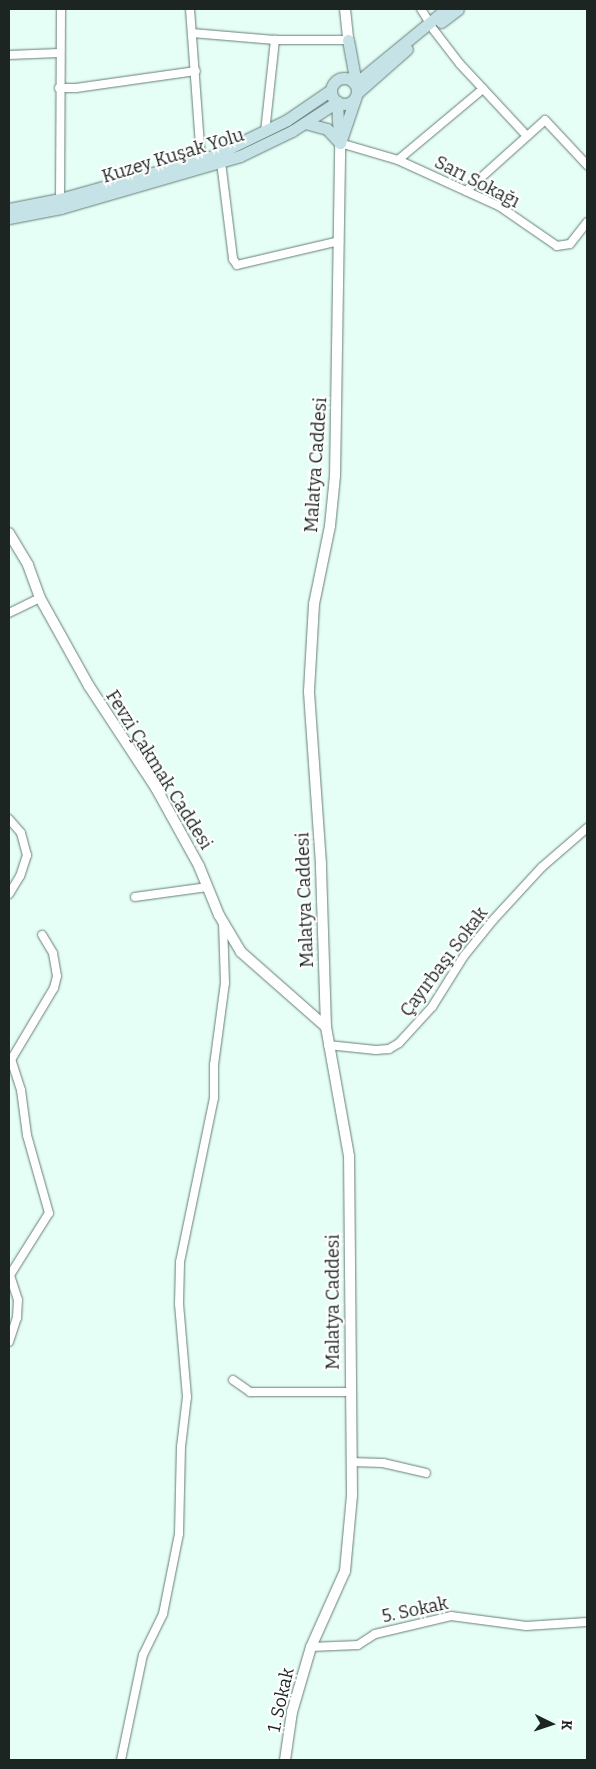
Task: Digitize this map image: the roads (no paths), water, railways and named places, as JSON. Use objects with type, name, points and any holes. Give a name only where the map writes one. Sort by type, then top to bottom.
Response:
[{"type":"main road","points":[[356,91],[431,25],[446,9]]},
{"type":"main road","points":[[337,102],[346,104],[368,73],[431,25],[458,9]]},
{"type":"main road","points":[[340,143],[356,91],[348,40]]},
{"type":"main road","points":[[341,78],[348,40]]},
{"type":"main road","points":[[352,68],[368,73]]},
{"type":"main road","points":[[340,143],[337,102],[331,90],[334,82],[341,78],[349,78],[356,91]]},
{"type":"main road","name":"Kuzey Kuşak Yolu","points":[[9,218],[201,160],[265,132],[331,90]]},
{"type":"main road","name":"Kuzey Kuşak Yolu","points":[[9,209],[60,203],[221,162],[268,144],[337,102]]},
{"type":"main road","points":[[305,123],[327,129],[340,143]]},
{"type":"street","points":[[60,203],[59,88],[61,9]]},
{"type":"street","points":[[190,9],[201,160]]},
{"type":"street","points":[[192,33],[275,40],[348,40],[344,9]]},
{"type":"street","points":[[421,9],[431,25],[483,89],[527,136]]},
{"type":"street","points":[[265,132],[275,40]]},
{"type":"street","points":[[9,55],[60,53]]},
{"type":"street","points":[[59,88],[76,88],[196,71]]},
{"type":"street","points":[[398,160],[483,89]]},
{"type":"street","points":[[466,191],[545,120],[587,165]]},
{"type":"street","name":"Sarı Sokağı","points":[[340,143],[398,160],[499,206],[558,246],[570,244],[587,222]]},
{"type":"street","name":"Malatya Caddesi","points":[[311,1647],[348,1561],[352,1462],[349,1392],[349,1156],[326,1027],[322,864],[309,691],[314,604],[330,526],[335,476],[340,143]]},
{"type":"street","points":[[221,162],[233,259],[237,265],[339,241]]},
{"type":"street","name":"Fevzi Çakmak Caddesi","points":[[9,533],[28,565],[40,598],[106,714],[156,788],[199,866],[223,923],[242,952],[326,1027]]},
{"type":"street","points":[[9,613],[40,598]]},
{"type":"street","points":[[9,819],[21,833],[27,855],[20,876],[9,894]]},
{"type":"street","name":"Çayırbaşı Sokak","points":[[328,1045],[376,1050],[389,1049],[399,1043],[432,1007],[464,956],[494,919],[542,867],[587,828]]},
{"type":"street","points":[[135,897],[207,887]]},
{"type":"street","points":[[121,1760],[143,1655],[163,1614],[179,1534],[181,1446],[187,1397],[179,1304],[180,1262],[214,1098],[214,1065],[225,983],[223,923]]},
{"type":"street","points":[[9,1342],[17,1318],[18,1300],[10,1275],[49,1213],[27,1135],[21,1090],[11,1060],[54,988],[57,976],[53,953],[42,935]]},
{"type":"street","points":[[233,1380],[250,1392],[349,1392]]},
{"type":"street","points":[[352,1462],[383,1463],[426,1473]]},
{"type":"street","name":"5. Sokak","points":[[311,1647],[358,1645],[375,1634],[451,1616],[526,1626],[587,1622]]},
{"type":"street","name":"1. Sokak","points":[[285,1760],[292,1712],[311,1647]]}]
